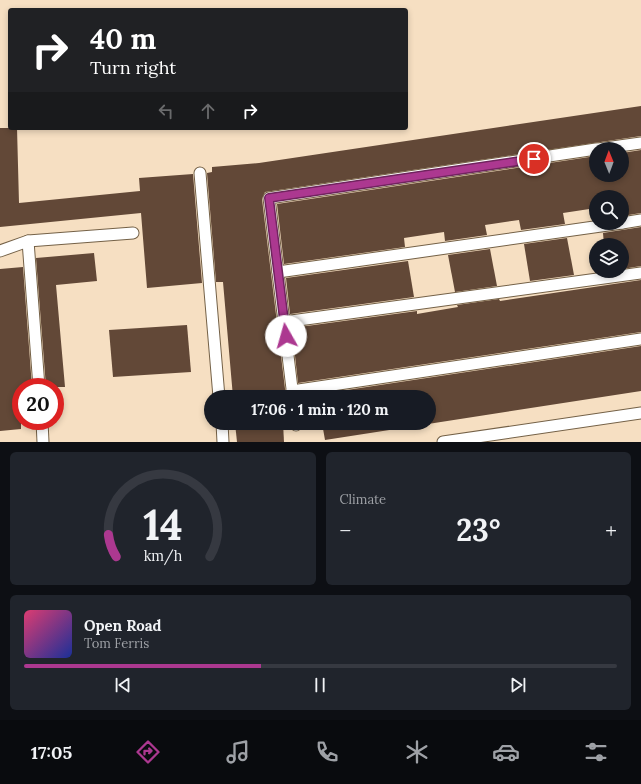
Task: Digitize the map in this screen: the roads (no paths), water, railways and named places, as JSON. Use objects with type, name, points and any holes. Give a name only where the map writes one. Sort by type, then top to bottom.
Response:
[{"type":"lane","points":[[629,145],[641,143]]},
{"type":"lane","points":[[292,390],[269,198],[589,150]]},
{"type":"lane","points":[[200,173],[218,390]]},
{"type":"lane","points":[[629,222],[641,220]]},
{"type":"lane","points":[[278,272],[589,228]]},
{"type":"lane","points":[[0,251],[28,241],[133,233]]},
{"type":"lane","points":[[28,241],[38,378]]},
{"type":"lane","points":[[284,322],[641,273]]},
{"type":"lane","points":[[318,390],[641,339]]},
{"type":"lane","points":[[443,442],[641,413]]},
{"type":"lane","points":[[42,430],[43,442]]},
{"type":"lane","points":[[222,430],[223,442]]}]
